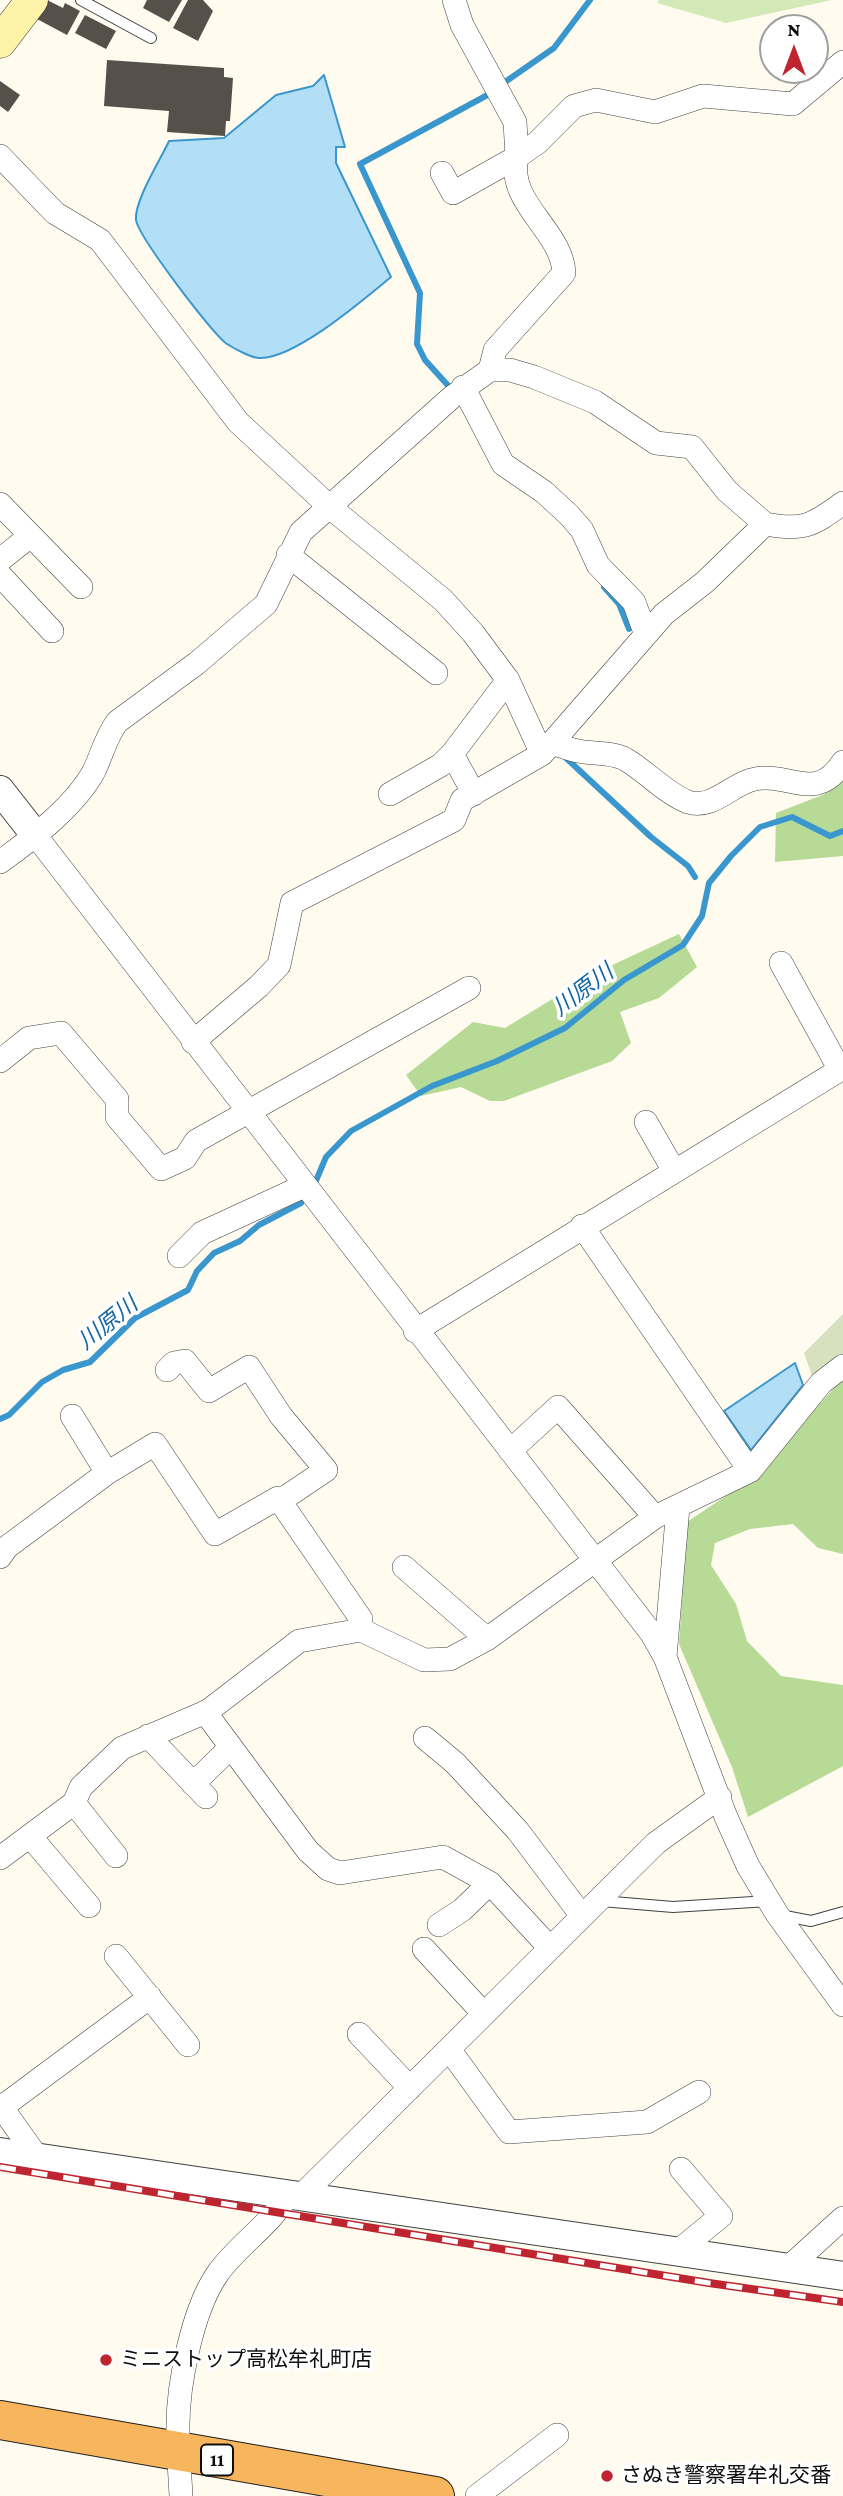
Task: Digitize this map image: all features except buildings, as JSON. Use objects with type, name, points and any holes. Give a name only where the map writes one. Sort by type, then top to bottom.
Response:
[{"type":"highway","name":"11","points":[[0,2420],[435,2496]]},
{"type":"main road","points":[[0,42],[32,0]]},
{"type":"street","points":[[454,0],[462,25],[515,122],[517,157],[514,170],[519,189],[563,257],[564,273],[495,349],[490,370]]},
{"type":"street","points":[[442,173],[453,193],[537,143],[574,106],[596,100],[655,112],[703,96],[793,104],[843,62]]},
{"type":"street","points":[[0,156],[55,212],[100,240],[238,422],[331,508],[443,600],[508,680],[547,748]]},
{"type":"street","points":[[0,862],[36,836],[93,773],[109,733],[117,722],[197,663],[266,604],[301,532],[331,508],[458,391],[490,370],[510,370],[534,377],[595,402],[656,443],[692,447],[727,491],[765,524],[794,529],[814,524],[843,503]]},
{"type":"street","points":[[458,391],[503,464],[544,492],[576,522],[598,565],[634,602],[646,635]]},
{"type":"street","points":[[0,504],[29,537],[81,587]]},
{"type":"street","points":[[193,1042],[259,986],[279,965],[292,903],[454,820],[462,800],[547,748],[664,614],[705,582],[765,524]]},
{"type":"street","points":[[0,560],[29,537]]},
{"type":"street","points":[[288,555],[436,673]]},
{"type":"street","points":[[0,575],[52,631]]},
{"type":"street","points":[[390,794],[441,765],[508,680]]},
{"type":"street","points":[[547,748],[623,758],[687,802],[706,804],[751,780],[773,778],[797,785],[817,784],[833,778],[843,762]]},
{"type":"street","points":[[452,754],[474,794]]},
{"type":"street","points":[[0,790],[415,1331],[652,1634],[665,1657],[743,1853],[773,1908],[843,2005]]},
{"type":"street","points":[[415,1331],[841,1069],[781,963]]},
{"type":"street","points":[[0,1061],[29,1038],[61,1033],[117,1099],[117,1117],[161,1169],[185,1158],[196,1141],[469,988]]},
{"type":"street","points":[[646,1122],[674,1171]]},
{"type":"street","points":[[179,1256],[202,1233],[304,1186]]},
{"type":"street","points":[[582,1226],[750,1471]]},
{"type":"street","points":[[167,1370],[174,1363],[185,1361],[209,1391],[249,1367],[281,1416],[326,1470],[280,1501]]},
{"type":"street","points":[[0,1858],[74,1804],[81,1787],[122,1748],[205,1712],[299,1641],[361,1630],[424,1660],[450,1658],[487,1639],[655,1517],[750,1471],[821,1383],[843,1366]]},
{"type":"street","points":[[510,1451],[558,1407],[655,1517]]},
{"type":"street","points":[[72,1416],[107,1473]]},
{"type":"street","points":[[0,1557],[7,1547],[107,1473],[155,1444],[215,1534],[278,1498],[361,1619],[361,1630]]},
{"type":"street","points":[[665,1657],[678,1507]]},
{"type":"street","points":[[404,1567],[487,1639]]},
{"type":"street","points":[[205,1712],[308,1851],[328,1869],[340,1873],[443,1857],[490,1883],[550,1948]]},
{"type":"street","points":[[148,1736],[200,1791],[231,1747]]},
{"type":"street","points":[[425,1738],[455,1763],[590,1908]]},
{"type":"street","points":[[181,2496],[177,2429],[185,2376],[203,2300],[220,2270],[295,2195],[410,2088],[656,1843],[720,1797]]},
{"type":"street","points":[[74,1804],[116,1856]]},
{"type":"street","points":[[30,1836],[89,1906]]},
{"type":"street","points":[[439,1925],[462,1910],[490,1883]]},
{"type":"street","points":[[424,1949],[484,2014]]},
{"type":"street","points":[[116,1956],[188,2045]]},
{"type":"street","points":[[37,2157],[1,2106],[150,1997]]},
{"type":"street","points":[[359,2034],[410,2088]]},
{"type":"street","points":[[449,2049],[509,2132],[647,2122],[699,2092]]},
{"type":"street","points":[[0,2152],[843,2276]]},
{"type":"street","points":[[677,2252],[721,2216],[681,2169]]},
{"type":"street","points":[[788,2268],[843,2218]]},
{"type":"street","points":[[477,2496],[557,2435]]},
{"type":"lane","points":[[81,0],[151,38]]},
{"type":"lane","points":[[590,1908],[773,1908],[811,1921],[843,1912]]},
{"type":"green space","points":[[659,0],[832,0],[726,23],[657,3]]},
{"type":"green space","points":[[843,778],[843,856],[775,862],[776,813],[825,794]]},
{"type":"green space","points":[[679,934],[697,967],[659,998],[620,1012],[631,1043],[612,1061],[504,1101],[490,1101],[461,1087],[421,1096],[406,1075],[473,1022],[505,1028],[593,974]]},
{"type":"green space","points":[[843,1314],[843,1362],[813,1379],[804,1353]]},
{"type":"green space","points":[[843,1378],[843,1554],[818,1548],[793,1524],[750,1529],[715,1543],[711,1565],[736,1604],[747,1641],[781,1676],[843,1685],[843,1766],[748,1817],[732,1767],[679,1644],[687,1522],[754,1477]]},
{"type":"water","points":[[324,75],[345,147],[336,147],[336,163],[391,277],[311,338],[276,355],[253,357],[219,337],[162,264],[136,220],[139,202],[169,141],[224,138],[276,95],[313,86]]},
{"type":"water","points":[[795,1363],[803,1385],[751,1450],[724,1411]]},
{"type":"waterway","points":[[505,82],[554,48],[590,0]]},
{"type":"waterway","points":[[453,391],[425,360],[417,344],[420,293],[360,164],[493,92]]},
{"type":"waterway","points":[[604,587],[619,604],[629,629]]},
{"type":"waterway","points":[[566,758],[651,837],[688,866],[695,877]]},
{"type":"waterway","name":"川原川","points":[[315,1183],[326,1157],[351,1131],[432,1086],[497,1061],[565,1028],[624,980],[683,945],[702,916],[709,883],[760,827],[792,817],[830,836],[843,831]]},
{"type":"waterway","name":"川原川","points":[[0,1419],[9,1415],[42,1382],[63,1370],[90,1362],[135,1318],[188,1290],[197,1271],[214,1253],[240,1241],[259,1225],[301,1203]]},
{"type":"railway","points":[[0,2167],[709,2283],[843,2302]]},
{"type":"place","name":"ミニストップ高松牟礼町店","points":[[106,2360]]},
{"type":"place","name":"さぬき警察署牟礼交番","points":[[607,2476]]}]
